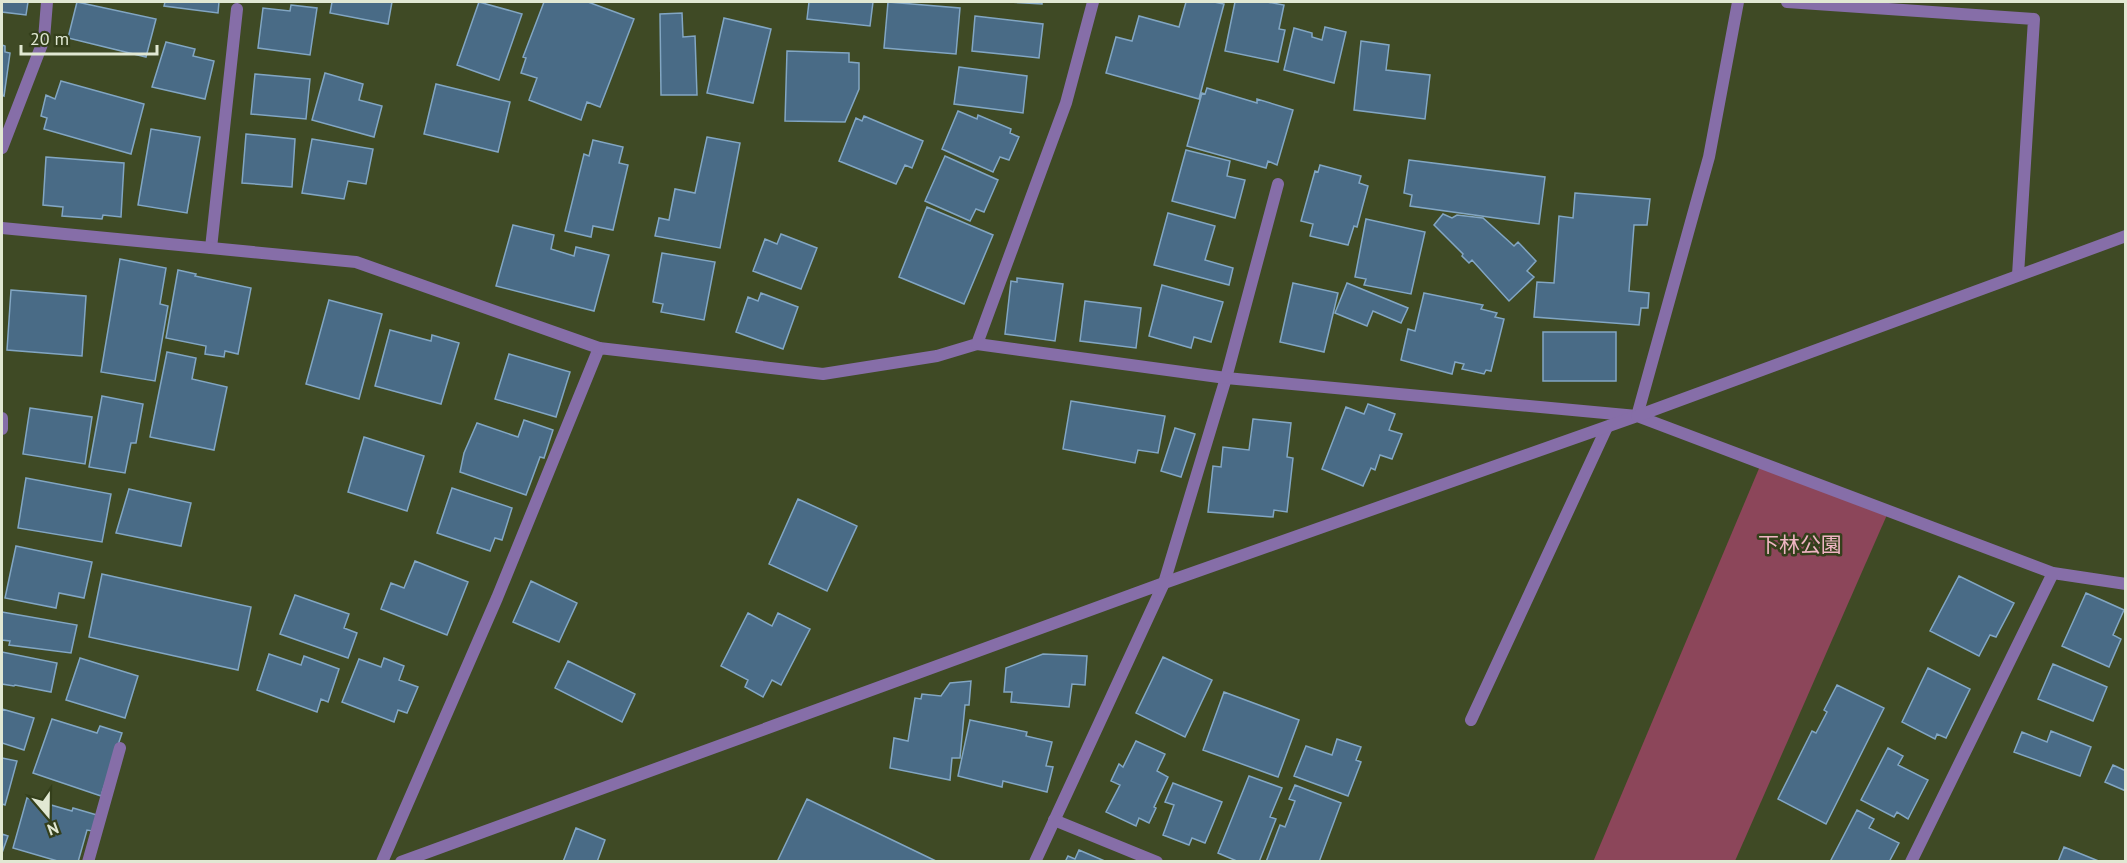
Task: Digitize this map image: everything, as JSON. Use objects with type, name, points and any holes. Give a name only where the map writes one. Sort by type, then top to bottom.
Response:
[{"type":"street","points":[[2,148],[44,39],[46,2]]},
{"type":"street","points":[[977,344],[1066,103],[1093,2]]},
{"type":"street","points":[[1637,416],[1709,157],[1738,2]]},
{"type":"street","points":[[1788,2],[2034,19],[2018,275]]},
{"type":"street","points":[[211,248],[237,9]]},
{"type":"street","points":[[1035,861],[1164,583],[1226,378],[1278,184]]},
{"type":"street","points":[[2,228],[356,262],[599,348],[823,374],[937,356],[977,344],[1226,378],[1637,416],[2053,573],[2126,584]]},
{"type":"street","points":[[401,861],[1164,583],[1607,427],[2126,236]]},
{"type":"street","points":[[382,861],[497,598],[599,348]]},
{"type":"street","points":[[2,418],[2,429]]},
{"type":"street","points":[[1472,720],[1607,427]]},
{"type":"street","points":[[1911,861],[2053,573]]},
{"type":"street","points":[[88,861],[120,748]]},
{"type":"street","points":[[1054,820],[1157,861]]},
{"type":"green space","name":"下林公園","points":[[1763,459],[1890,508],[1735,861],[1593,862]]},
{"type":"building","points":[[2,2],[28,2],[26,15],[2,12]]},
{"type":"building","points":[[77,2],[156,19],[146,57],[68,38]]},
{"type":"building","points":[[165,2],[219,2],[218,13],[164,6]]},
{"type":"building","points":[[332,2],[392,2],[388,24],[330,13]]},
{"type":"building","points":[[479,2],[522,14],[499,80],[457,65]]},
{"type":"building","points":[[544,2],[588,2],[634,19],[600,107],[587,102],[581,120],[529,100],[537,78],[521,73],[526,58],[523,57]]},
{"type":"building","points":[[809,2],[873,2],[870,26],[807,19]]},
{"type":"building","points":[[888,2],[960,8],[956,54],[884,48]]},
{"type":"building","points":[[1008,2],[1042,2],[1042,4]]},
{"type":"building","points":[[1186,2],[1224,4],[1199,99],[1106,73],[1116,37],[1132,41],[1139,16],[1179,27]]},
{"type":"building","points":[[1235,2],[1267,2],[1284,5],[1279,29],[1285,30],[1278,62],[1225,51]]},
{"type":"building","points":[[291,5],[317,8],[310,55],[258,48],[263,8],[290,11]]},
{"type":"building","points":[[682,13],[683,37],[695,36],[697,95],[661,95],[660,14]]},
{"type":"building","points":[[975,16],[1043,24],[1039,58],[972,51]]},
{"type":"building","points":[[724,18],[771,29],[753,103],[707,93]]},
{"type":"building","points":[[1325,27],[1346,32],[1334,83],[1284,70],[1294,28],[1312,33],[1312,37],[1322,40]]},
{"type":"building","points":[[1361,41],[1389,45],[1386,70],[1430,75],[1425,119],[1354,110]]},
{"type":"building","points":[[166,42],[195,49],[193,56],[214,61],[205,99],[152,87]]},
{"type":"building","points":[[2,45],[5,46],[5,52],[10,53],[4,96],[2,95]]},
{"type":"building","points":[[787,51],[849,53],[849,62],[859,63],[859,89],[845,122],[785,121]]},
{"type":"building","points":[[959,67],[1027,76],[1023,113],[954,104]]},
{"type":"building","points":[[325,73],[363,84],[359,100],[382,106],[374,137],[312,120]]},
{"type":"building","points":[[255,74],[310,79],[306,119],[251,114]]},
{"type":"building","points":[[61,81],[144,104],[131,154],[44,129],[47,118],[41,116],[46,95],[55,99]]},
{"type":"building","points":[[436,84],[510,102],[498,152],[424,134]]},
{"type":"building","points":[[1207,88],[1257,103],[1257,99],[1293,110],[1277,165],[1268,161],[1266,168],[1187,146],[1202,93],[1205,94]]},
{"type":"building","points":[[958,111],[977,119],[978,115],[1011,129],[1010,133],[1019,137],[1009,160],[1000,157],[993,172],[942,149]]},
{"type":"building","points":[[864,116],[923,141],[912,168],[905,165],[896,184],[839,161],[856,118],[862,121]]},
{"type":"building","points":[[151,129],[200,137],[187,213],[138,205]]},
{"type":"building","points":[[246,134],[295,139],[292,187],[242,183]]},
{"type":"building","points":[[707,137],[740,143],[720,248],[655,236],[659,218],[669,220],[675,189],[695,193]]},
{"type":"building","points":[[312,139],[373,149],[366,184],[348,181],[344,199],[302,193]]},
{"type":"building","points":[[593,140],[623,147],[619,163],[628,165],[613,230],[593,226],[591,237],[565,231],[584,154],[589,156]]},
{"type":"building","points":[[1186,150],[1230,161],[1227,176],[1245,180],[1235,218],[1172,201]]},
{"type":"building","points":[[945,156],[998,180],[984,212],[976,209],[970,221],[925,201]]},
{"type":"building","points":[[46,157],[124,163],[121,217],[103,215],[102,219],[62,216],[63,207],[43,205]]},
{"type":"building","points":[[1409,160],[1545,177],[1539,224],[1410,206],[1412,195],[1404,193]]},
{"type":"building","points":[[1320,165],[1361,176],[1359,183],[1368,186],[1357,227],[1354,226],[1348,245],[1310,236],[1313,224],[1301,221],[1315,171],[1318,172]]},
{"type":"building","points":[[1575,193],[1650,199],[1647,225],[1634,225],[1629,291],[1649,293],[1648,308],[1641,308],[1639,325],[1534,317],[1537,282],[1554,283],[1559,216],[1573,218]]},
{"type":"building","points":[[927,207],[993,235],[964,304],[899,277]]},
{"type":"building","points":[[1168,213],[1215,226],[1205,260],[1233,268],[1229,285],[1154,265]]},
{"type":"building","points":[[1443,214],[1452,218],[1457,215],[1483,218],[1514,246],[1518,242],[1536,261],[1527,271],[1534,277],[1509,301],[1472,260],[1469,263],[1434,225]]},
{"type":"building","points":[[1366,219],[1425,232],[1411,294],[1364,285],[1366,279],[1355,277]]},
{"type":"building","points":[[513,225],[554,235],[551,249],[574,256],[576,247],[609,255],[594,311],[496,286]]},
{"type":"building","points":[[781,234],[817,248],[801,289],[753,271],[765,239],[777,244]]},
{"type":"building","points":[[662,253],[715,262],[704,320],[661,312],[663,304],[653,302]]},
{"type":"building","points":[[120,259],[166,268],[160,304],[168,306],[155,381],[101,372]]},
{"type":"building","points":[[178,270],[251,288],[238,354],[225,351],[224,357],[205,354],[206,346],[166,338]]},
{"type":"building","points":[[1017,278],[1063,284],[1055,341],[1005,334],[1011,281],[1017,282]]},
{"type":"building","points":[[1293,283],[1338,293],[1324,352],[1280,342]]},
{"type":"building","points":[[1347,283],[1408,308],[1401,323],[1373,311],[1367,326],[1335,313]]},
{"type":"building","points":[[1162,285],[1223,302],[1211,342],[1194,337],[1191,348],[1149,336]]},
{"type":"building","points":[[11,290],[86,296],[82,356],[7,350]]},
{"type":"building","points":[[761,293],[798,307],[783,349],[736,332],[748,297],[758,301]]},
{"type":"building","points":[[1424,293],[1483,305],[1481,309],[1497,313],[1495,317],[1504,319],[1491,371],[1486,370],[1484,374],[1462,369],[1464,364],[1455,362],[1452,374],[1401,360],[1408,329],[1415,331]]},
{"type":"building","points":[[329,300],[382,314],[359,399],[306,384]]},
{"type":"building","points":[[1085,301],[1141,308],[1136,348],[1080,341]]},
{"type":"building","points":[[390,330],[431,341],[432,335],[459,343],[441,404],[375,386]]},
{"type":"building","points":[[1543,332],[1616,332],[1616,381],[1543,381]]},
{"type":"building","points":[[167,352],[196,358],[192,379],[227,387],[214,450],[150,437]]},
{"type":"building","points":[[509,354],[570,372],[556,417],[495,399]]},
{"type":"building","points":[[102,396],[143,404],[136,443],[131,443],[125,473],[89,467]]},
{"type":"building","points":[[1071,401],[1165,416],[1158,453],[1138,450],[1135,463],[1063,449]]},
{"type":"building","points":[[1368,404],[1395,414],[1389,430],[1402,434],[1392,459],[1380,455],[1375,470],[1371,468],[1363,486],[1322,469],[1346,407],[1364,414]]},
{"type":"building","points":[[30,408],[92,417],[85,464],[23,454]]},
{"type":"building","points":[[1253,419],[1291,423],[1287,457],[1293,458],[1287,512],[1274,510],[1273,517],[1208,512],[1213,466],[1221,467],[1223,447],[1249,450]]},
{"type":"building","points":[[524,420],[553,430],[544,458],[540,457],[526,495],[460,472],[464,453],[477,423],[518,437]]},
{"type":"building","points":[[1175,428],[1195,434],[1181,477],[1161,471]]},
{"type":"building","points":[[364,437],[424,456],[407,511],[348,492]]},
{"type":"building","points":[[26,478],[111,494],[102,542],[18,528]]},
{"type":"building","points":[[452,488],[512,508],[502,540],[495,538],[490,551],[437,533]]},
{"type":"building","points":[[129,489],[191,503],[181,546],[116,533]]},
{"type":"building","points":[[798,499],[857,526],[827,591],[769,564]]},
{"type":"building","points":[[16,546],[92,562],[84,598],[59,593],[56,608],[5,598]]},
{"type":"building","points":[[415,561],[468,582],[447,635],[381,609],[391,583],[404,588]]},
{"type":"building","points":[[102,574],[251,607],[238,670],[89,637]]},
{"type":"building","points":[[1959,576],[2014,603],[1996,637],[1990,635],[1979,656],[1930,631]]},
{"type":"building","points":[[531,581],[577,603],[559,642],[513,622]]},
{"type":"building","points":[[2086,593],[2124,610],[2113,635],[2121,639],[2109,667],[2062,646]]},
{"type":"building","points":[[295,595],[349,614],[344,628],[357,633],[348,658],[280,634]]},
{"type":"building","points":[[2,612],[77,625],[71,653],[9,645],[10,641],[2,640]]},
{"type":"building","points":[[748,613],[772,626],[778,613],[810,629],[781,685],[772,680],[763,697],[745,687],[748,680],[721,666]]},
{"type":"building","points":[[2,652],[57,663],[51,692],[2,684]]},
{"type":"building","points":[[269,654],[301,665],[304,656],[339,669],[328,702],[321,699],[317,712],[257,690]]},
{"type":"building","points":[[1043,654],[1087,656],[1085,685],[1072,684],[1069,707],[1011,702],[1012,692],[1004,692],[1006,668]]},
{"type":"building","points":[[1163,657],[1212,680],[1185,737],[1136,713]]},
{"type":"building","points":[[80,658],[138,676],[125,718],[66,700]]},
{"type":"building","points":[[384,658],[404,666],[399,680],[418,687],[407,713],[398,710],[394,722],[342,702],[359,659],[381,667]]},
{"type":"building","points":[[568,661],[635,694],[622,722],[555,688]]},
{"type":"building","points":[[2053,664],[2107,687],[2093,721],[2038,699]]},
{"type":"building","points":[[1928,668],[1970,689],[1946,738],[1937,734],[1935,739],[1902,722]]},
{"type":"building","points":[[971,681],[969,705],[965,705],[960,758],[952,758],[950,780],[890,768],[894,738],[908,741],[915,698],[921,699],[922,694],[941,696],[950,683]]},
{"type":"building","points":[[1837,685],[1884,708],[1826,824],[1778,799],[1812,731],[1816,733],[1827,712],[1824,710]]},
{"type":"building","points":[[1224,692],[1299,720],[1278,777],[1203,750]]},
{"type":"building","points":[[2,709],[34,718],[24,750],[2,743]]},
{"type":"building","points":[[52,719],[97,733],[100,726],[122,733],[101,796],[33,773]]},
{"type":"building","points":[[970,720],[1027,732],[1026,736],[1052,742],[1046,766],[1053,767],[1047,792],[1003,781],[1002,787],[958,776]]},
{"type":"building","points":[[2051,731],[2091,747],[2080,776],[2014,752],[2022,732],[2047,742]]},
{"type":"building","points":[[1337,739],[1361,747],[1356,760],[1361,762],[1348,796],[1294,776],[1306,746],[1332,755]]},
{"type":"building","points":[[1136,741],[1165,754],[1157,771],[1168,777],[1149,823],[1139,818],[1136,826],[1106,812],[1120,785],[1111,781],[1119,764],[1123,767]]},
{"type":"building","points":[[1888,748],[1903,756],[1898,765],[1928,780],[1908,819],[1897,812],[1894,817],[1861,800]]},
{"type":"building","points":[[2,758],[17,761],[5,805],[2,804]]},
{"type":"building","points":[[2113,765],[2126,771],[2126,791],[2105,782]]},
{"type":"building","points":[[1249,776],[1282,788],[1270,817],[1276,819],[1259,862],[1239,862],[1218,853]]},
{"type":"building","points":[[1173,783],[1222,802],[1205,843],[1192,838],[1189,845],[1163,835],[1174,805],[1165,802]]},
{"type":"building","points":[[1295,785],[1341,803],[1319,862],[1266,862],[1280,825],[1285,827],[1295,801],[1289,799]]},
{"type":"building","points":[[27,798],[72,811],[73,808],[97,815],[92,831],[87,830],[78,862],[61,862],[13,848]]},
{"type":"building","points":[[807,799],[938,862],[777,862]]},
{"type":"building","points":[[1857,810],[1874,819],[1869,828],[1899,843],[1889,862],[1830,862]]},
{"type":"building","points":[[576,828],[605,840],[597,862],[563,862]]},
{"type":"building","points":[[2,834],[8,836],[2,853]]},
{"type":"building","points":[[2064,847],[2101,862],[2058,862]]},
{"type":"building","points":[[1079,850],[1107,862],[1065,862],[1068,856],[1075,859]]}]
